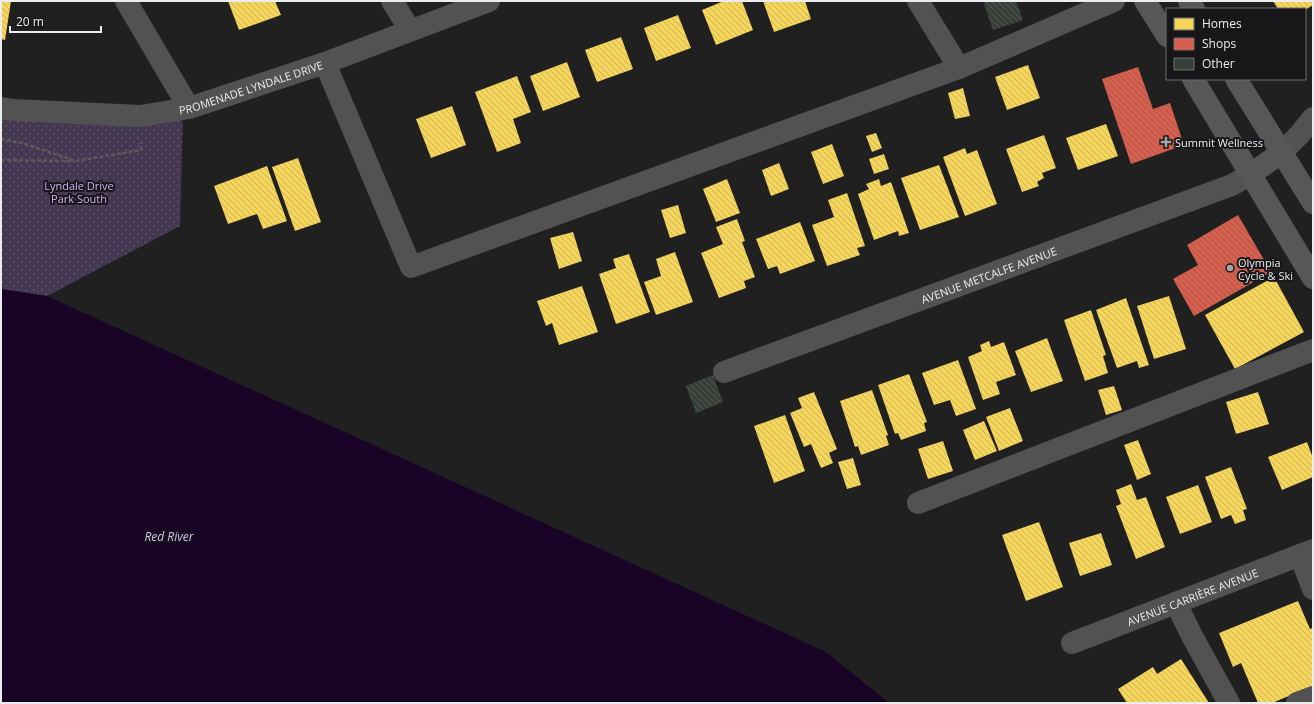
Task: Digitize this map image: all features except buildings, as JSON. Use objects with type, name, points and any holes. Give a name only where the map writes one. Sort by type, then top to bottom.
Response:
[{"type":"highway","points":[[1145,1],[1166,34]]},
{"type":"highway","points":[[1194,80],[1313,278]]},
{"type":"highway","points":[[1237,80],[1313,203]]},
{"type":"highway","points":[[1251,174],[1281,153]]},
{"type":"street","points":[[126,1],[189,108]]},
{"type":"street","points":[[392,1],[410,30]]},
{"type":"street","name":"PROMENADE LYNDALE DRIVE","points":[[1,108],[13,110],[140,116],[189,108],[326,63],[489,1]]},
{"type":"street","points":[[918,1],[960,68]]},
{"type":"street","points":[[326,63],[411,267],[960,68],[1114,1]]},
{"type":"street","points":[[1281,153],[1300,134],[1313,118]]},
{"type":"street","name":"AVENUE METCALFE AVENUE","points":[[724,372],[1232,185],[1251,174]]},
{"type":"street","points":[[918,503],[1313,350]]},
{"type":"street","points":[[1306,553],[1313,589]]},
{"type":"street","name":"AVENUE CARRIÈRE AVENUE","points":[[1072,643],[1306,553]]},
{"type":"street","points":[[1176,603],[1192,636],[1230,703]]},
{"type":"street","points":[[1297,703],[1313,697]]},
{"type":"path","points":[[1,160],[76,162],[141,150],[140,116]]},
{"type":"path","points":[[1,139],[25,144],[76,162]]},
{"type":"green space","name":"Lyndale Drive Park South","points":[[183,106],[180,226],[47,296],[1,289],[1,108]]},
{"type":"water","name":"Red River","points":[[1,289],[47,296],[826,652],[889,703],[1,703]]},
{"type":"place","name":"Summit Wellness","points":[[1166,142]]},
{"type":"place","name":"Olympia Cycle & Ski","points":[[1230,268]]}]
